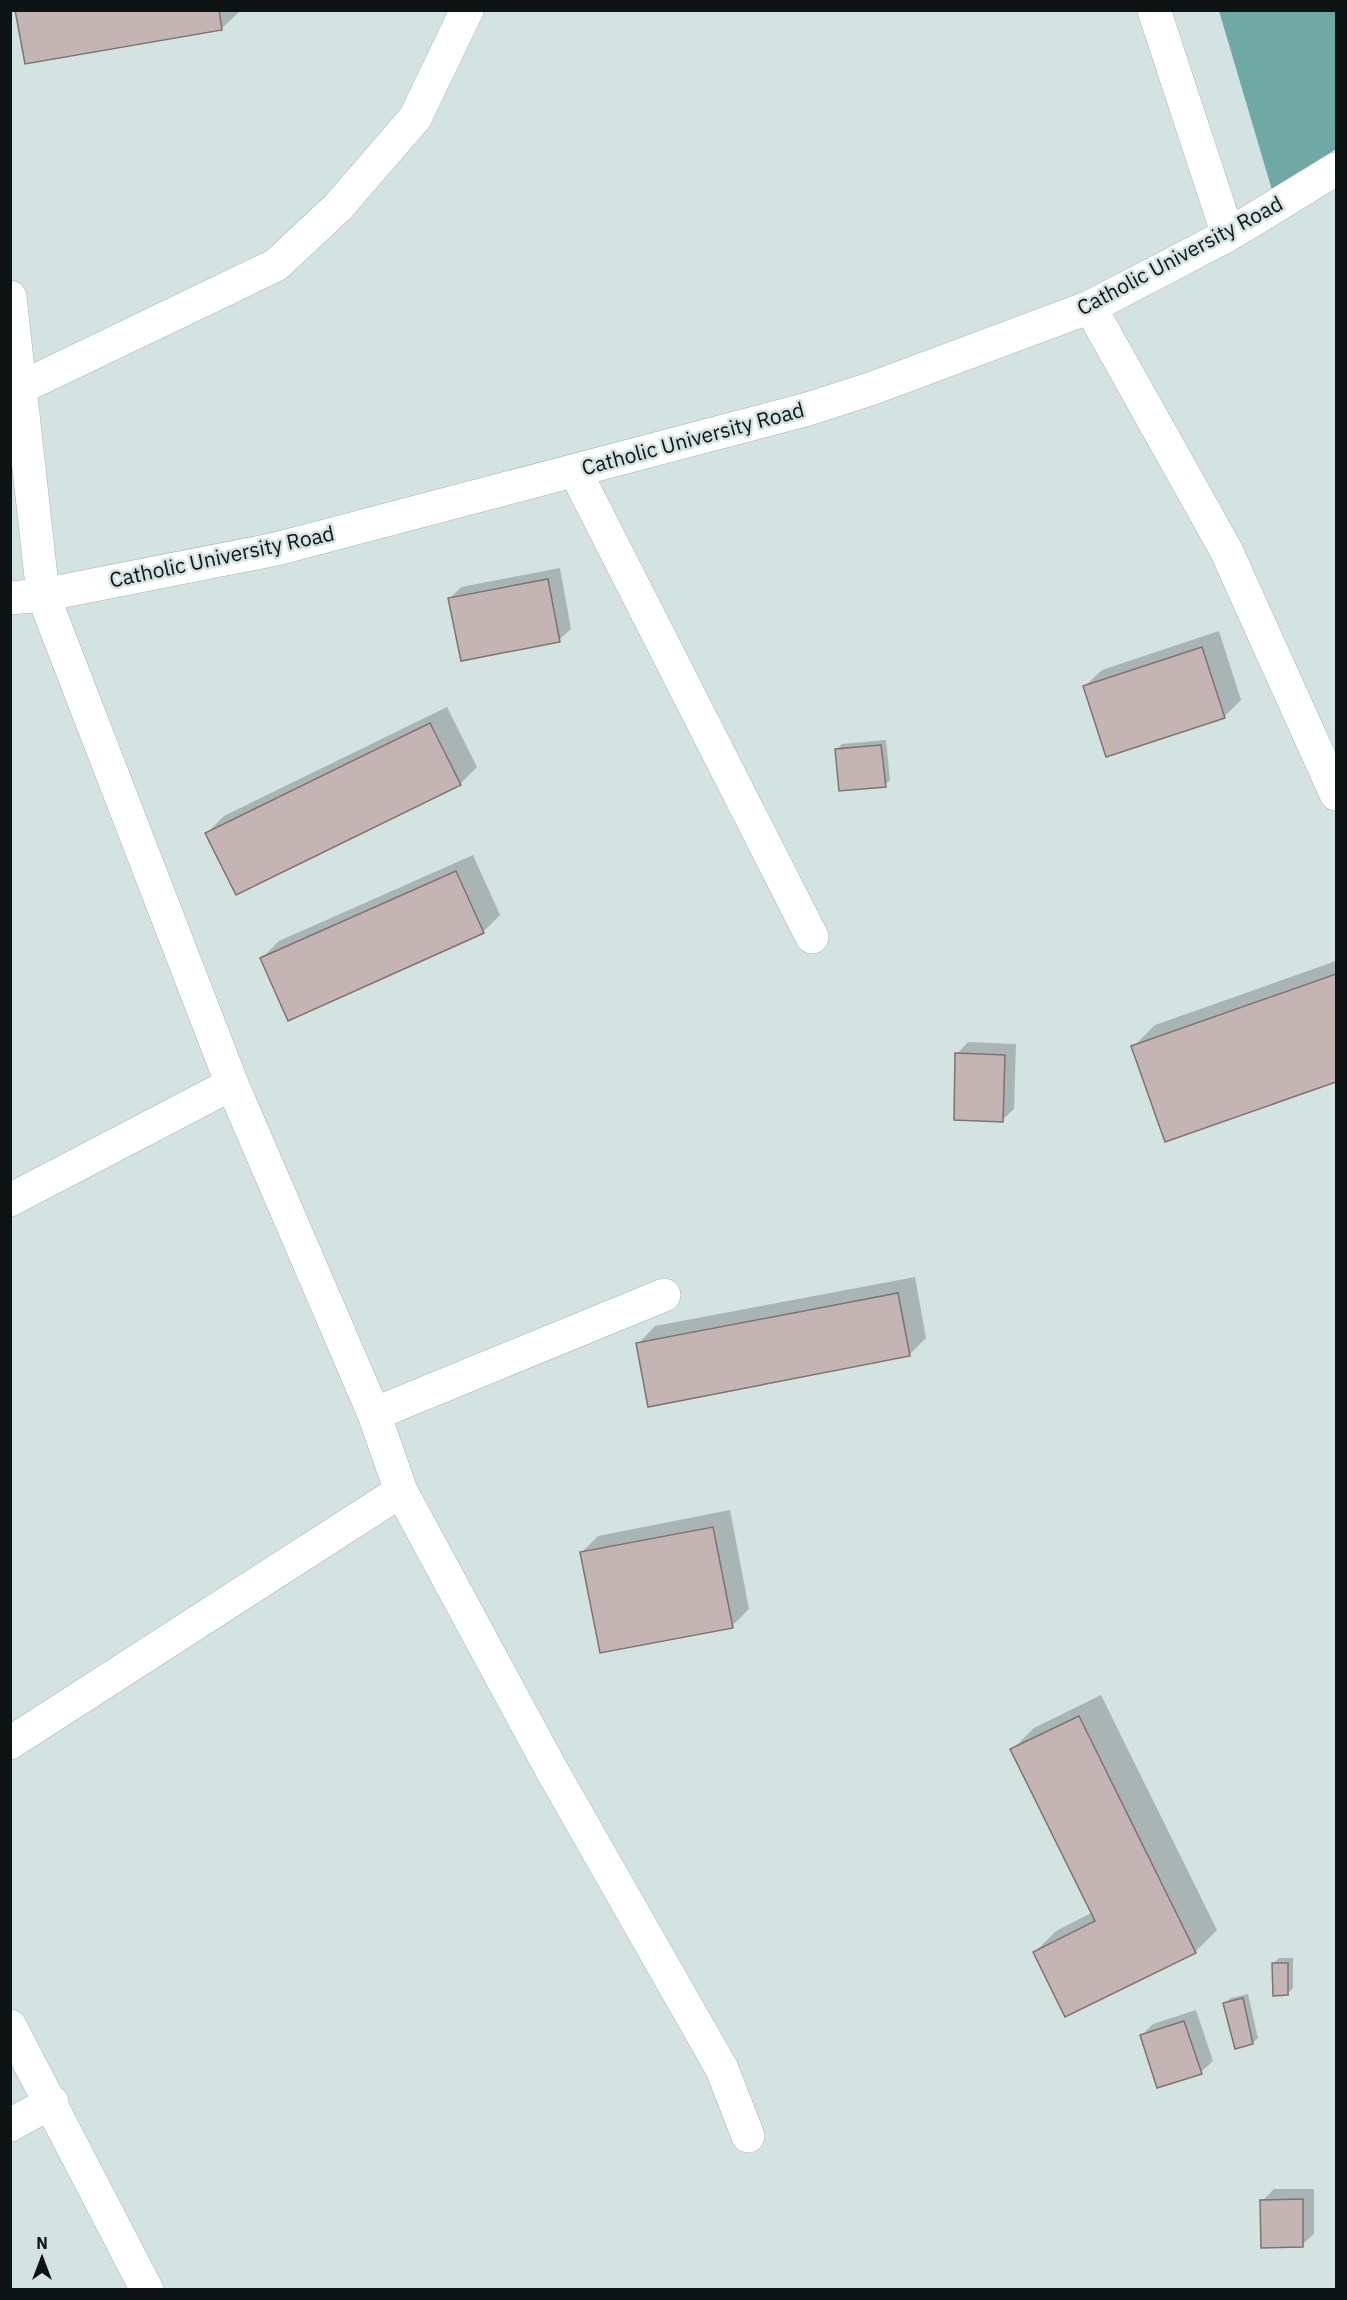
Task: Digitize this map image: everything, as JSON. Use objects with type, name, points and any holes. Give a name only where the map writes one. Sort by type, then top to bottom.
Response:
[{"type":"street","points":[[22,387],[276,266],[338,207],[415,118],[467,10]]},
{"type":"street","points":[[1154,10],[1228,235]]},
{"type":"street","name":"Catholic University Road","points":[[10,598],[43,595],[276,549],[829,402],[1090,307],[1228,235],[1336,169]]},
{"type":"street","points":[[10,297],[22,387],[43,595],[232,1084],[374,1414],[401,1491],[550,1767],[722,2069],[748,2136]]},
{"type":"street","points":[[1090,307],[1226,549],[1336,795]]},
{"type":"street","points":[[575,471],[812,937]]},
{"type":"street","points":[[10,1200],[232,1084]]},
{"type":"street","points":[[374,1414],[664,1295]]},
{"type":"street","points":[[10,1743],[401,1491]]},
{"type":"street","points":[[10,2026],[147,2289]]},
{"type":"street","points":[[10,2125],[51,2102]]},
{"type":"shaded area","points":[[1219,11],[1336,11],[1336,149],[1272,190]]},
{"type":"building","points":[[15,10],[219,10],[222,30],[25,64]]},
{"type":"building","points":[[548,579],[560,642],[461,661],[448,598]]},
{"type":"building","points":[[1202,647],[1225,718],[1106,757],[1083,686]]},
{"type":"building","points":[[430,723],[461,785],[236,895],[205,833]]},
{"type":"building","points":[[881,745],[886,787],[839,791],[835,749]]},
{"type":"building","points":[[456,871],[484,933],[288,1021],[260,958]]},
{"type":"building","points":[[1336,974],[1336,1082],[1165,1142],[1131,1046]]},
{"type":"building","points":[[955,1053],[1005,1055],[1003,1122],[954,1120]]},
{"type":"building","points":[[898,1293],[910,1356],[648,1407],[636,1343]]},
{"type":"building","points":[[713,1527],[733,1628],[600,1653],[580,1552]]},
{"type":"building","points":[[1079,1716],[1196,1953],[1065,2017],[1033,1952],[1095,1921],[1010,1749]]},
{"type":"building","points":[[1272,1963],[1288,1963],[1288,1995],[1273,1996]]},
{"type":"building","points":[[1243,1998],[1253,2044],[1235,2049],[1223,2003]]},
{"type":"building","points":[[1184,2021],[1202,2074],[1157,2088],[1140,2035]]},
{"type":"building","points":[[1303,2199],[1303,2247],[1261,2248],[1260,2200]]}]
